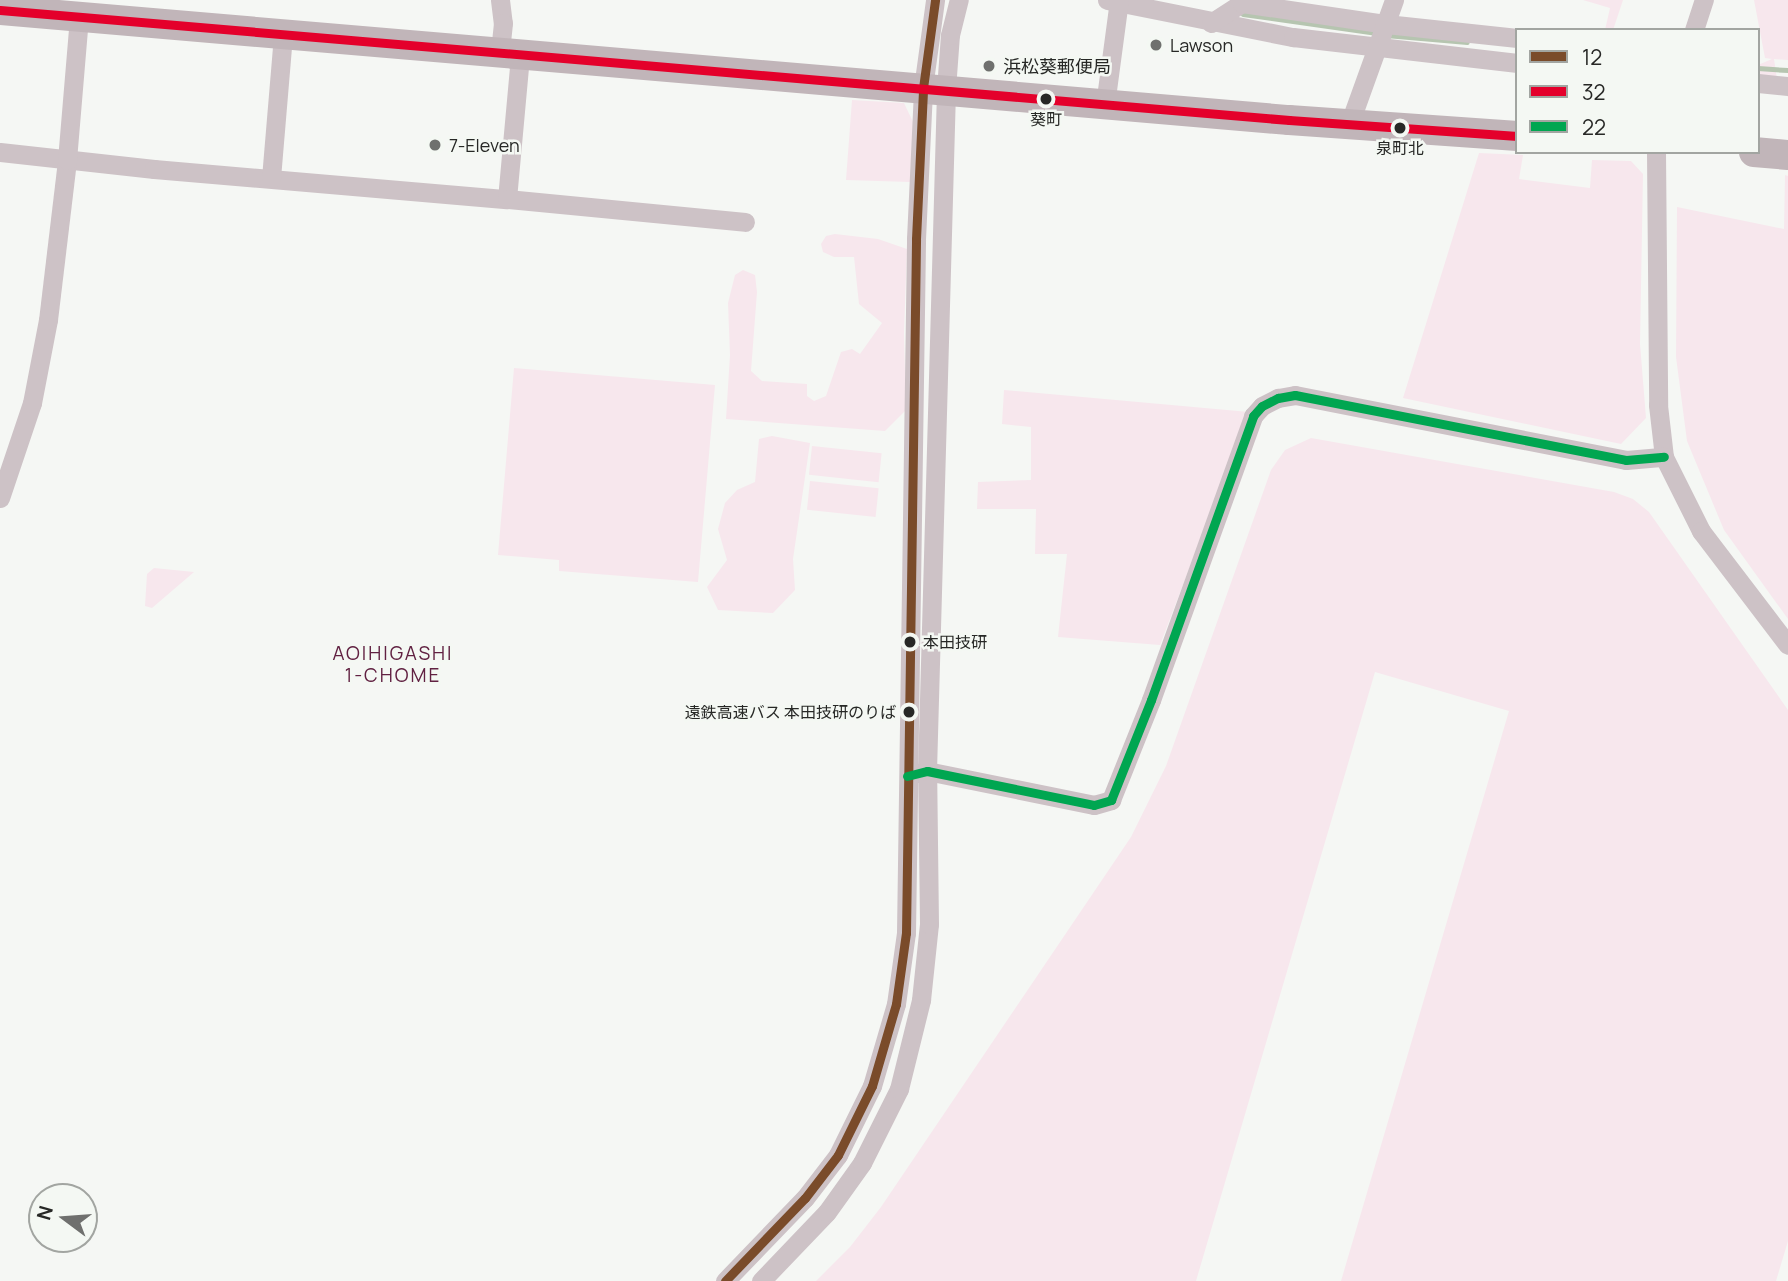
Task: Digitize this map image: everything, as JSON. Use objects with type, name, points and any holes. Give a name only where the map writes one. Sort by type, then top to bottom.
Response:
[{"type":"highway","points":[[0,10],[283,36],[934,88],[1105,105],[1515,136]]},
{"type":"highway","points":[[1760,153],[1788,155]]},
{"type":"street","points":[[500,0],[510,54],[507,199]]},
{"type":"street","points":[[761,1281],[827,1212],[862,1163],[899,1089],[920,1000],[929,924],[927,771],[934,0]]},
{"type":"street","points":[[725,1281],[805,1198],[838,1155],[872,1086],[896,1004],[906,933],[916,239],[934,88],[959,0]]},
{"type":"street","points":[[1349,125],[1394,0]]},
{"type":"street","points":[[1695,28],[1704,0]]},
{"type":"street","points":[[1105,105],[1114,1],[1210,23],[1376,48],[1515,63]]},
{"type":"street","points":[[1210,23],[1242,3],[1386,24],[1515,38]]},
{"type":"street","points":[[0,498],[32,403],[48,320],[67,160],[79,18]]},
{"type":"street","points":[[271,178],[283,36]]},
{"type":"street","points":[[1760,83],[1788,86]]},
{"type":"street","points":[[0,152],[745,222]]},
{"type":"street","points":[[1656,154],[1658,405],[1664,457],[1701,530],[1788,645]]},
{"type":"street","points":[[907,776],[927,771],[1094,806],[1111,800],[1151,701],[1253,416],[1262,406],[1278,398],[1295,395],[1626,460],[1664,457]]},
{"type":"shaded area","points":[[1583,0],[1623,0],[1614,28],[1605,28],[1610,8]]},
{"type":"shaded area","points":[[1754,0],[1788,0],[1788,60],[1774,59],[1778,86],[1760,85],[1760,64],[1772,59],[1765,58]]},
{"type":"shaded area","points":[[852,100],[904,103],[913,122],[910,182],[846,180]]},
{"type":"shaded area","points":[[1479,153],[1523,155],[1519,179],[1590,188],[1592,160],[1631,161],[1643,174],[1640,344],[1646,418],[1621,444],[1403,398]]},
{"type":"shaded area","points":[[1785,175],[1788,176],[1788,619],[1724,530],[1687,441],[1676,357],[1677,207],[1784,229]]},
{"type":"shaded area","points":[[835,234],[878,239],[907,249],[904,333],[906,410],[885,431],[726,419],[730,355],[728,303],[735,275],[743,270],[755,275],[757,292],[751,371],[762,381],[807,384],[807,396],[814,401],[826,396],[841,352],[852,349],[860,354],[882,323],[859,304],[854,257],[834,257],[823,252],[821,244],[826,236]]},
{"type":"shaded area","points":[[514,368],[715,385],[698,582],[559,571],[559,560],[498,555]]},
{"type":"shaded area","points":[[1004,390],[1249,412],[1160,645],[1058,637],[1067,554],[1035,554],[1036,509],[977,509],[978,482],[1031,480],[1031,427],[1002,424]]},
{"type":"shaded area","points":[[772,436],[810,443],[793,559],[795,590],[773,613],[718,610],[707,587],[727,560],[718,529],[725,503],[737,490],[755,482],[759,439]]},
{"type":"shaded area","points":[[1311,438],[1614,492],[1633,499],[1649,512],[1788,710],[1788,1241],[1776,1281],[1341,1281],[1509,711],[1375,672],[1196,1281],[816,1281],[850,1247],[881,1207],[1131,837],[1166,766],[1271,470],[1285,450]]},
{"type":"shaded area","points":[[812,446],[882,453],[879,482],[809,475]]},
{"type":"shaded area","points":[[810,481],[879,488],[876,517],[807,510]]},
{"type":"shaded area","points":[[154,568],[194,572],[152,608],[145,606],[147,574]]},
{"type":"waterway","points":[[1243,14],[1377,33]]},
{"type":"waterway","points":[[1386,35],[1467,42]]},
{"type":"waterway","points":[[1760,68],[1788,70]]},
{"type":"transit line","name":"12","points":[[725,1281],[805,1198],[838,1155],[872,1086],[896,1004],[906,933],[916,239],[923,88],[935,0]]},
{"type":"transit line","name":"32","points":[[0,10],[1289,120],[1515,136]]},
{"type":"transit line","name":"22","points":[[907,776],[927,771],[1094,805],[1111,800],[1151,700],[1253,416],[1262,406],[1278,398],[1295,395],[1626,460],[1664,457]]},
{"type":"place","name":"Lawson","points":[[1156,45]]},
{"type":"place","name":"浜松葵郵便局","points":[[989,66]]},
{"type":"place","name":"葵町","points":[[1046,99]]},
{"type":"place","name":"泉町北","points":[[1400,128]]},
{"type":"place","name":"7-Eleven","points":[[435,145]]},
{"type":"place","name":"本田技研","points":[[910,642]]},
{"type":"place","name":"遠鉄高速バス 本田技研のりば","points":[[909,712]]},
{"type":"district","name":"AOIHIGASHI 1-CHOME","points":[[393,665]]}]
